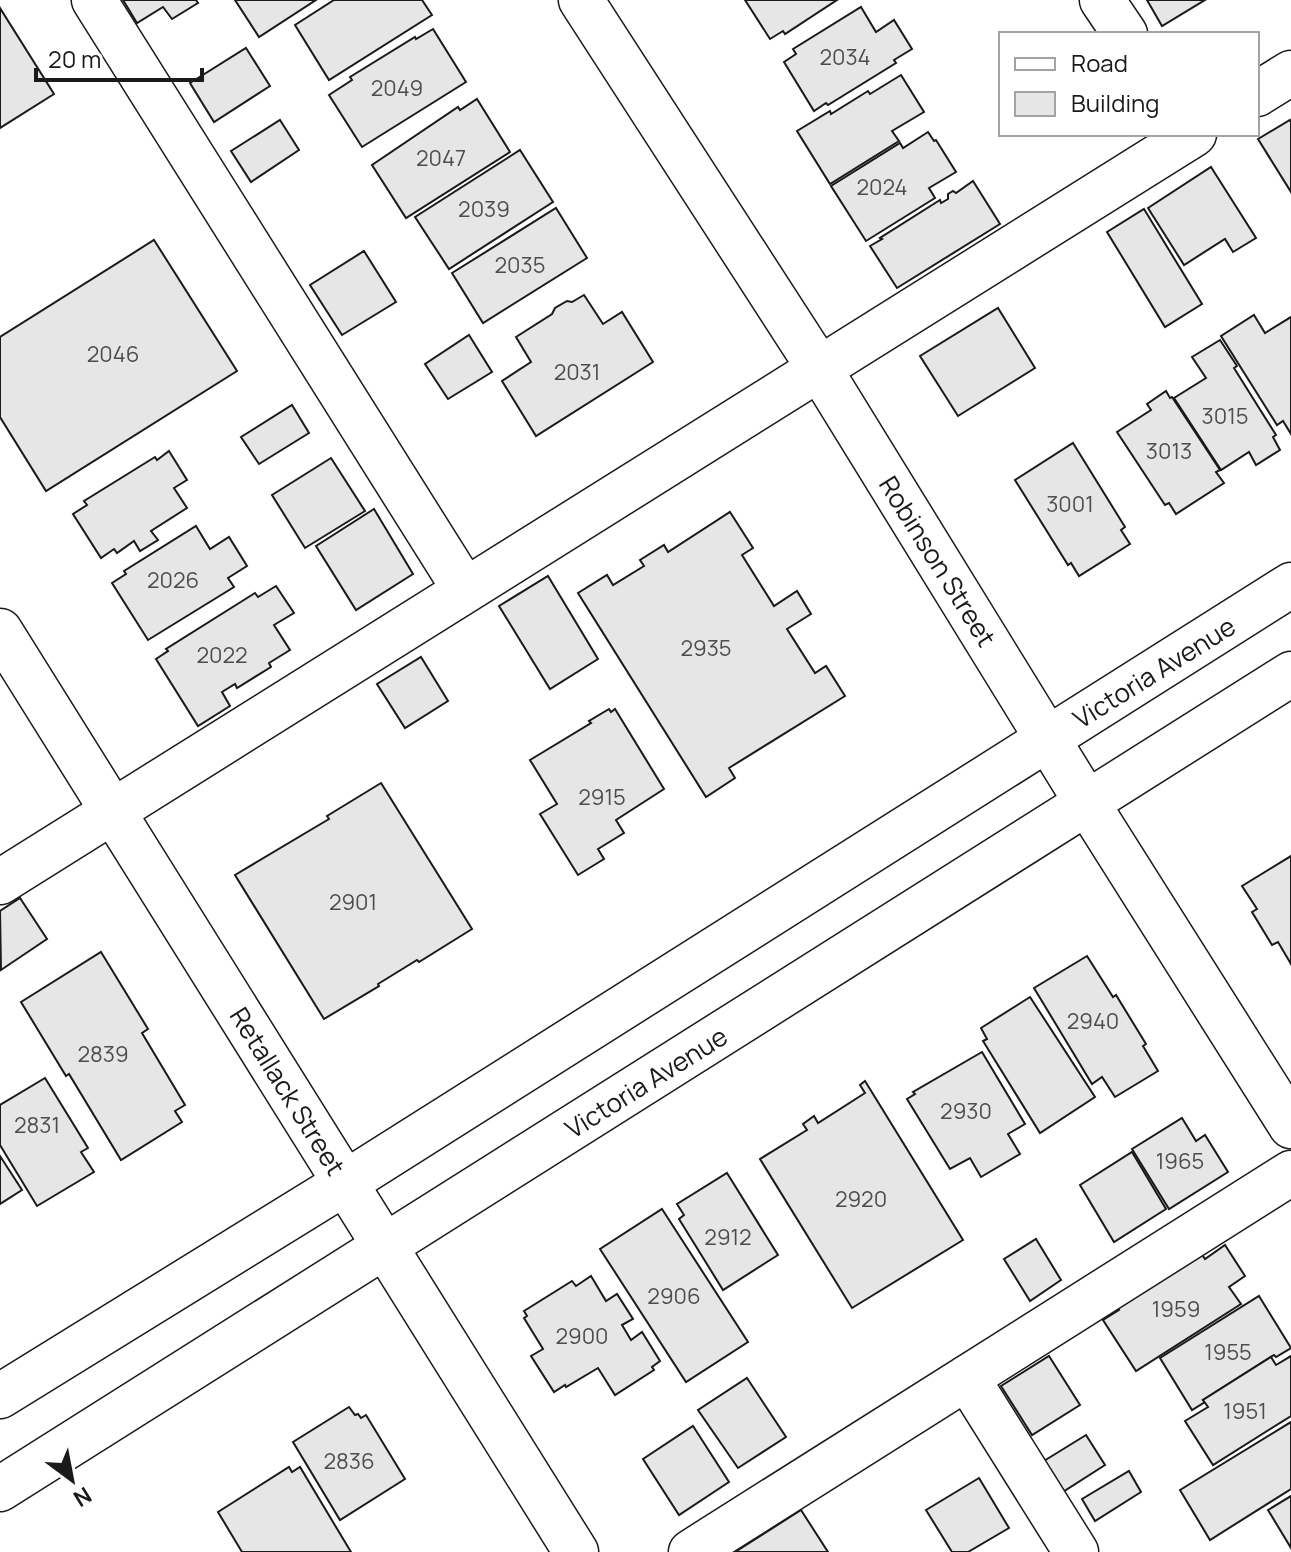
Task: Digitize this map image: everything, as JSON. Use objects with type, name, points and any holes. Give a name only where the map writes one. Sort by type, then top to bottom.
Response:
[{"type":"street","points":[[94,0],[465,590]]},
{"type":"street","name":"Robinson Street","points":[[581,0],[819,368],[1087,803],[1291,1126]]},
{"type":"street","points":[[1102,0],[1124,32]]},
{"type":"street","points":[[1259,93],[1291,73]]},
{"type":"street","points":[[0,882],[1189,136]]},
{"type":"street","name":"Victoria Avenue","points":[[0,1396],[345,1183],[1291,585]]},
{"type":"street","name":"Retallack Street","points":[[0,631],[576,1552]]},
{"type":"street","name":"Victoria Avenue","points":[[0,1489],[1291,674]]},
{"type":"street","points":[[691,1552],[1291,1173]]},
{"type":"street","points":[[967,1378],[1076,1552]]},
{"type":"building","points":[[123,0],[196,0],[198,3],[172,19],[163,7],[137,23]]},
{"type":"building","points":[[235,0],[316,0],[259,37]]},
{"type":"building","points":[[334,0],[422,0],[432,15],[329,80],[295,25]]},
{"type":"building","points":[[745,0],[837,0],[785,34],[783,31],[770,39]]},
{"type":"building","points":[[1147,0],[1205,0],[1162,26]]},
{"type":"building","points":[[861,7],[876,32],[894,20],[912,49],[894,60],[896,63],[814,111],[784,62],[796,54],[793,49]]},
{"type":"building","points":[[0,8],[54,94],[0,128]]},
{"type":"building","points":[[433,29],[466,82],[362,147],[329,95],[352,80],[350,77]]},
{"type":"building","points":[[246,48],[270,86],[214,122],[190,83]]},
{"type":"building","points":[[901,75],[924,112],[892,131],[899,141],[830,184],[797,131]]},
{"type":"building","points":[[477,99],[510,152],[406,218],[372,165],[458,107],[460,110]]},
{"type":"building","points":[[280,120],[299,150],[251,182],[231,151]]},
{"type":"building","points":[[1291,122],[1291,192],[1258,139]]},
{"type":"building","points":[[928,132],[956,172],[929,188],[935,198],[866,241],[831,186],[900,143],[903,148]]},
{"type":"building","points":[[520,150],[553,202],[449,269],[415,217]]},
{"type":"building","points":[[1211,167],[1256,238],[1233,252],[1225,239],[1184,265],[1148,208]]},
{"type":"building","points":[[973,181],[1000,224],[897,288],[870,246]]},
{"type":"building","points":[[556,208],[587,258],[483,323],[452,273]]},
{"type":"building","points":[[1144,209],[1202,304],[1165,327],[1107,232]]},
{"type":"building","points":[[154,240],[237,371],[46,491],[0,417],[0,337]]},
{"type":"building","points":[[364,251],[396,302],[342,335],[310,285]]},
{"type":"building","points":[[584,295],[603,324],[622,312],[653,362],[536,436],[502,381],[531,362],[516,337],[552,314],[555,308]]},
{"type":"building","points":[[998,308],[1035,368],[958,416],[920,356]]},
{"type":"building","points":[[1254,315],[1265,333],[1291,317],[1291,434],[1283,421],[1277,425],[1221,336]]},
{"type":"building","points":[[469,335],[492,372],[448,399],[425,364]]},
{"type":"building","points":[[1220,340],[1276,435],[1273,437],[1280,450],[1256,465],[1249,452],[1221,470],[1174,398],[1206,378],[1192,357]]},
{"type":"building","points":[[1166,391],[1220,470],[1216,472],[1224,483],[1176,514],[1169,503],[1165,505],[1117,432],[1151,410],[1147,404]]},
{"type":"building","points":[[292,405],[309,433],[259,464],[241,437]]},
{"type":"building","points":[[1073,443],[1125,527],[1121,530],[1130,544],[1079,576],[1071,563],[1068,565],[1015,480]]},
{"type":"building","points":[[169,451],[187,480],[174,488],[187,508],[151,531],[158,540],[140,551],[134,541],[117,553],[114,549],[101,558],[73,514],[87,505],[84,501]]},
{"type":"building","points":[[331,458],[365,511],[305,548],[272,495]]},
{"type":"building","points":[[374,509],[413,574],[356,610],[316,546]]},
{"type":"building","points":[[730,512],[753,548],[742,555],[774,606],[797,591],[811,614],[787,629],[815,673],[826,666],[845,696],[729,768],[735,778],[706,797],[578,593],[607,575],[613,585],[644,566],[640,560],[664,545],[668,552]]},
{"type":"building","points":[[196,526],[210,549],[229,537],[247,566],[228,578],[234,587],[148,640],[112,583],[126,574],[124,571]]},
{"type":"building","points":[[548,576],[598,659],[550,689],[499,606]]},
{"type":"building","points":[[276,586],[294,613],[274,625],[290,650],[269,663],[271,667],[237,688],[235,684],[222,692],[230,706],[198,726],[156,659],[168,651],[166,649],[255,593],[258,597]]},
{"type":"building","points":[[421,657],[448,701],[405,728],[377,684]]},
{"type":"building","points":[[609,709],[611,712],[615,709],[664,789],[616,820],[624,833],[598,849],[604,859],[578,875],[540,814],[557,804],[530,760]]},
{"type":"building","points":[[381,783],[472,929],[324,1019],[235,875],[329,819],[327,816]]},
{"type":"building","points":[[1291,856],[1291,964],[1278,942],[1272,945],[1252,912],[1257,909],[1242,886]]},
{"type":"building","points":[[20,898],[47,939],[1,970],[0,911]]},
{"type":"building","points":[[101,952],[148,1029],[142,1033],[185,1105],[175,1111],[182,1122],[121,1160],[21,1002]]},
{"type":"building","points":[[1087,956],[1113,997],[1116,995],[1146,1044],[1143,1046],[1158,1071],[1115,1097],[1102,1077],[1092,1084],[1034,988]]},
{"type":"building","points":[[1030,997],[1095,1097],[1040,1133],[983,1041],[987,1039],[981,1028]]},
{"type":"building","points":[[982,1052],[1025,1124],[1008,1134],[1020,1154],[981,1177],[970,1158],[950,1169],[907,1099],[915,1094],[913,1092]]},
{"type":"building","points":[[45,1078],[88,1148],[81,1152],[94,1172],[37,1206],[0,1145],[0,1105]]},
{"type":"building","points":[[865,1081],[963,1240],[852,1308],[760,1159],[807,1130],[803,1124],[814,1116],[818,1123],[865,1093],[860,1085]]},
{"type":"building","points":[[1182,1118],[1196,1141],[1205,1135],[1228,1172],[1169,1209],[1132,1149]]},
{"type":"building","points":[[1132,1152],[1166,1209],[1114,1242],[1080,1185]]},
{"type":"building","points":[[0,1156],[22,1190],[0,1204]]},
{"type":"building","points":[[727,1173],[778,1255],[723,1290],[679,1219],[684,1215],[677,1204]]},
{"type":"building","points":[[662,1209],[748,1342],[686,1382],[600,1249]]},
{"type":"building","points":[[1036,1239],[1061,1280],[1030,1301],[1004,1259]]},
{"type":"building","points":[[1225,1245],[1245,1276],[1229,1287],[1241,1304],[1136,1371],[1103,1320],[1119,1310],[1117,1307],[1201,1253],[1205,1259]]},
{"type":"building","points":[[591,1276],[606,1301],[617,1294],[633,1319],[622,1325],[631,1340],[642,1332],[660,1361],[652,1367],[654,1370],[615,1395],[598,1368],[554,1392],[531,1356],[543,1349],[524,1318],[527,1316],[524,1311],[572,1281],[576,1286]]},
{"type":"building","points":[[1259,1296],[1291,1348],[1276,1357],[1274,1355],[1192,1410],[1160,1358]]},
{"type":"building","points":[[1049,1356],[1080,1405],[1032,1435],[1001,1386]]},
{"type":"building","points":[[1291,1356],[1291,1416],[1213,1465],[1185,1421],[1208,1407],[1203,1400],[1271,1357],[1276,1365]]},
{"type":"building","points":[[747,1378],[786,1437],[738,1468],[698,1410]]},
{"type":"building","points":[[349,1407],[361,1418],[366,1415],[405,1479],[340,1520],[293,1442]]},
{"type":"building","points":[[1291,1422],[1291,1489],[1210,1540],[1180,1490]]},
{"type":"building","points":[[693,1426],[729,1482],[679,1515],[643,1459]]},
{"type":"building","points":[[1086,1435],[1105,1465],[1058,1495],[1039,1464]]},
{"type":"building","points":[[289,1467],[292,1472],[300,1467],[351,1552],[242,1552],[218,1512]]},
{"type":"building","points":[[1129,1471],[1141,1492],[1095,1521],[1082,1499]]},
{"type":"building","points":[[979,1478],[1009,1528],[968,1552],[952,1552],[926,1510]]},
{"type":"building","points":[[1291,1496],[1291,1548],[1268,1510]]},
{"type":"building","points":[[801,1510],[828,1552],[735,1552]]}]
